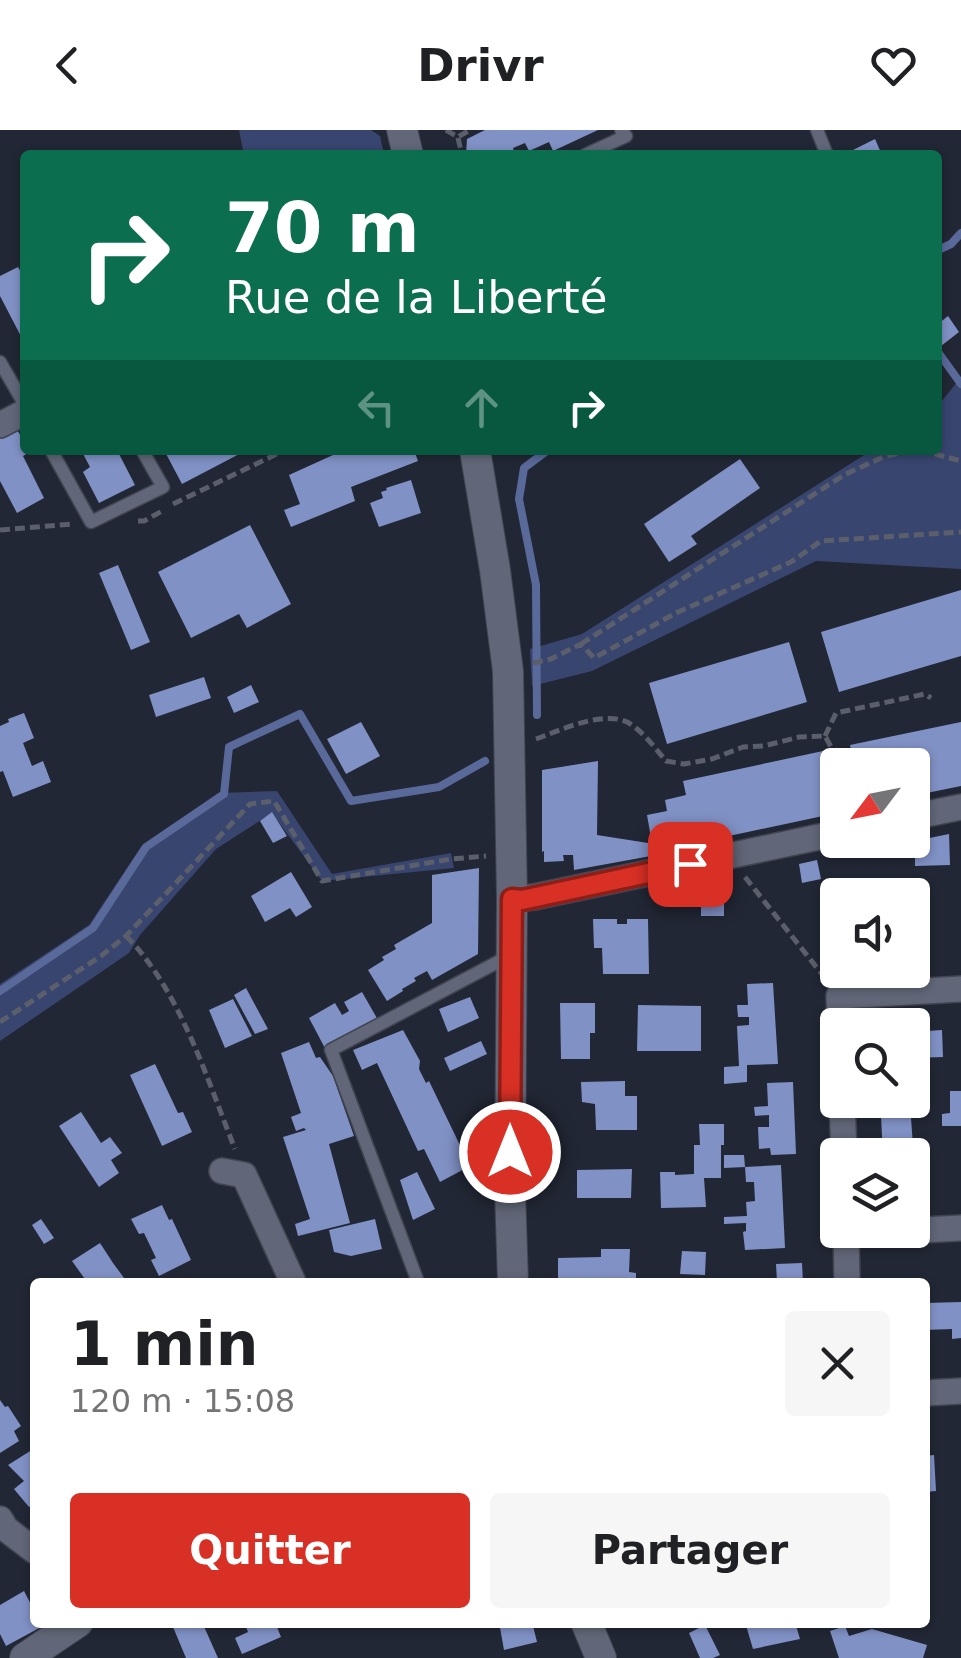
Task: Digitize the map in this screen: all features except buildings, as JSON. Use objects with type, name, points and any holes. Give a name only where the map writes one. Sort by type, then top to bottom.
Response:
[{"type":"street","points":[[476,455],[508,670],[512,1278]]},
{"type":"street","points":[[930,813],[961,807]]},
{"type":"street","points":[[512,899],[820,837]]},
{"type":"street","points":[[839,1008],[839,996],[961,989]]},
{"type":"street","points":[[234,1173],[291,1278]]},
{"type":"street","points":[[930,1229],[961,1228]]},
{"type":"street","points":[[846,1248],[847,1278]]},
{"type":"street","points":[[930,1392],[961,1390]]},
{"type":"street","points":[[0,1519],[6,1529],[30,1547]]},
{"type":"street","points":[[24,1658],[69,1628]]},
{"type":"street","points":[[588,1628],[601,1658]]},
{"type":"lane","points":[[596,150],[626,136],[621,130]]},
{"type":"lane","points":[[0,362],[20,399]]},
{"type":"lane","points":[[53,455],[91,522],[163,487],[145,455]]},
{"type":"lane","points":[[416,1278],[331,1050],[511,955]]},
{"type":"path","points":[[446,130],[458,137],[461,150]]},
{"type":"path","points":[[458,137],[470,130]]},
{"type":"path","points":[[530,663],[551,659],[581,644],[844,475],[888,455]]},
{"type":"path","points":[[581,644],[594,658],[676,612],[791,562],[821,541],[961,532]]},
{"type":"path","points":[[825,736],[836,713],[924,694],[931,698]]},
{"type":"path","points":[[529,741],[574,724],[625,720],[666,761],[684,764],[743,747],[825,736]]},
{"type":"path","points":[[825,736],[832,748]]},
{"type":"path","points":[[0,1022],[126,936],[250,804],[274,801],[322,880],[493,856]]},
{"type":"path","points":[[729,856],[839,996]]},
{"type":"path","points":[[126,936],[144,954],[188,1029],[234,1173]]},
{"type":"shaded area","points":[[239,130],[371,130],[380,136],[383,150],[243,150]]},
{"type":"shaded area","points":[[961,377],[961,569],[816,561],[592,671],[532,686],[530,649],[582,634],[864,455],[942,455],[942,401]]},
{"type":"shaded area","points":[[277,791],[332,874],[451,853],[454,868],[322,881],[272,813],[216,849],[140,935],[129,953],[0,1041],[0,984],[89,925],[141,847],[219,793]]},
{"type":"waterway","points":[[942,248],[961,233]]},
{"type":"waterway","points":[[942,358],[961,384]]},
{"type":"waterway","points":[[537,715],[536,585],[519,499],[524,468],[541,455]]},
{"type":"waterway","points":[[0,991],[93,928],[146,847],[224,794],[229,747],[300,714],[351,801],[439,787],[485,761]]},
{"type":"route","points":[[510,1152],[512,899],[690,864]]}]
